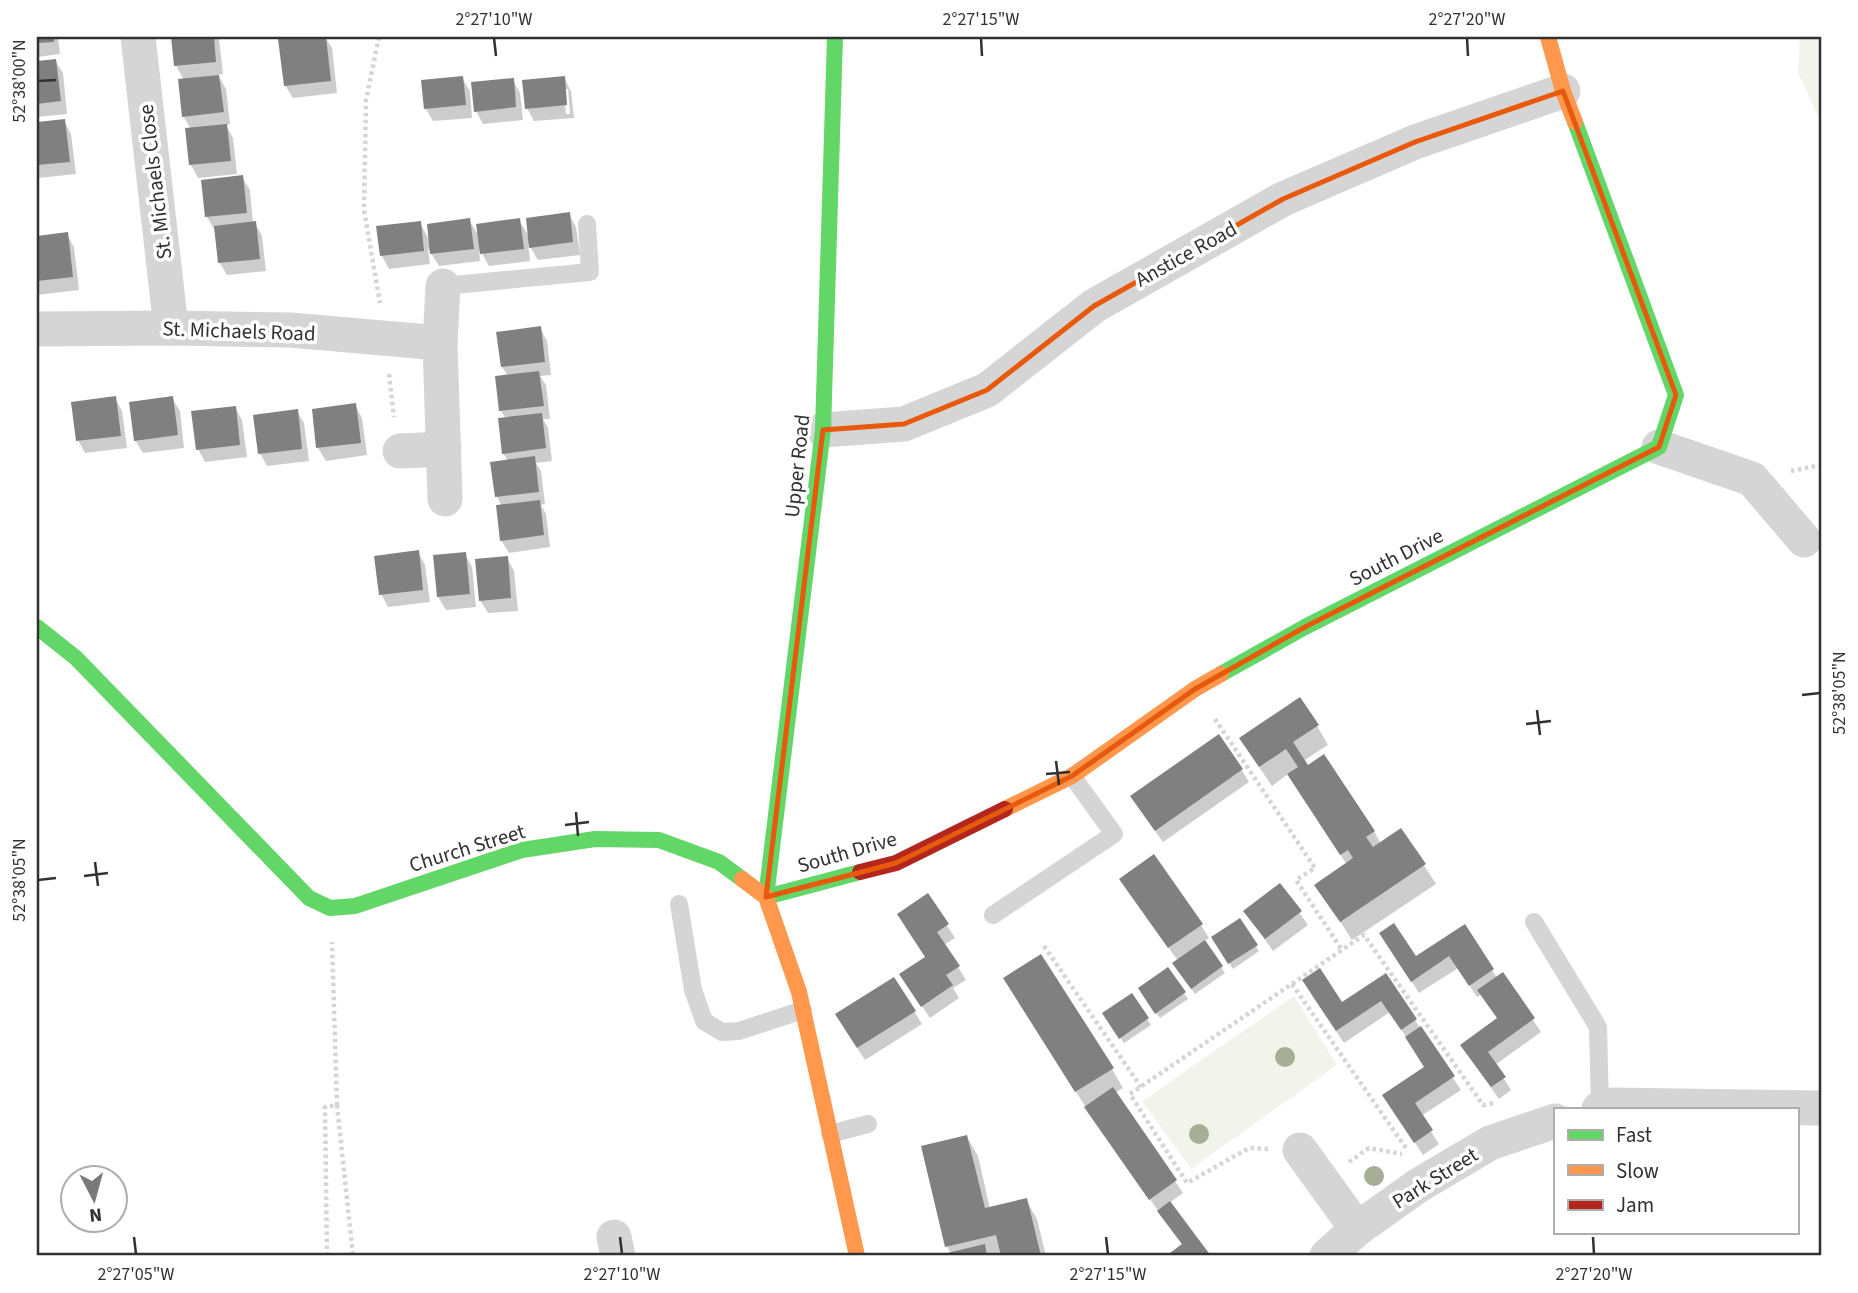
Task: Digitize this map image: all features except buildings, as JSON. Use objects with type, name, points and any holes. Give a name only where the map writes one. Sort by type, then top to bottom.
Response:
[{"type":"street","name":"St. Michaels Close","points":[[138,37],[172,328]]},
{"type":"street","name":"Upper Road","points":[[766,897],[823,430],[835,37]]},
{"type":"street","points":[[1548,37],[1563,91],[1676,395],[1660,447],[1752,479],[1804,541]]},
{"type":"street","name":"Anstice Road","points":[[823,430],[904,424],[987,390],[1094,306],[1283,200],[1415,142],[1563,91]]},
{"type":"street","points":[[443,286],[440,343],[445,499]]},
{"type":"street","name":"St. Michaels Road","points":[[37,329],[290,330],[440,343]]},
{"type":"street","name":"South Drive","points":[[766,897],[896,863],[1072,776],[1195,689],[1305,627],[1660,447]]},
{"type":"street","points":[[400,451],[444,449]]},
{"type":"street","points":[[37,626],[76,658],[309,898],[330,908]]},
{"type":"street","name":"Church Street","points":[[330,908],[355,906],[522,850],[596,839],[659,840],[719,862],[766,897]]},
{"type":"street","points":[[766,897],[799,992],[857,1256]]},
{"type":"street","points":[[1602,1108],[1612,1105],[1821,1108]]},
{"type":"street","name":"Park Street","points":[[1327,1256],[1357,1229],[1419,1185],[1490,1143],[1554,1121]]},
{"type":"street","points":[[1300,1150],[1357,1229]]},
{"type":"lane","points":[[443,286],[590,272],[587,224]]},
{"type":"lane","points":[[993,915],[1114,834],[1072,776]]},
{"type":"lane","points":[[679,904],[693,990],[704,1021],[722,1032],[739,1031],[803,1010]]},
{"type":"lane","points":[[1534,922],[1598,1027],[1599,1108]]},
{"type":"lane","points":[[830,1134],[868,1124]]},
{"type":"path","points":[[379,37],[366,100],[364,210],[386,339],[392,405],[400,451]]},
{"type":"path","points":[[1195,689],[1315,868],[1296,880],[1342,950]]},
{"type":"path","points":[[330,908],[337,1105],[353,1256]]},
{"type":"path","points":[[1300,1150],[1249,1148],[1187,1183],[1130,1094],[1364,935],[1483,1105],[1495,1102]]},
{"type":"path","points":[[1044,947],[1141,1087]]},
{"type":"path","points":[[1292,984],[1412,1156],[1369,1148],[1323,1181]]},
{"type":"path","points":[[327,1256],[326,1107],[337,1105]]},
{"type":"highlighted area","points":[[1563,91],[1676,395],[1659,447],[1305,627],[1195,689],[1072,776],[896,863],[766,897],[823,430],[904,424],[987,390],[1094,306],[1283,199],[1415,142]]},
{"type":"shaded area","points":[[1800,37],[1821,37],[1821,123],[1798,72]]},
{"type":"shaded area","points":[[1294,996],[1337,1065],[1191,1169],[1142,1101]]},
{"type":"traffic: fast","points":[[835,37],[823,430],[766,897],[860,872]]},
{"type":"traffic: fast","points":[[1221,674],[1305,627],[1659,447],[1676,395],[1575,122]]},
{"type":"traffic: fast","points":[[37,627],[76,658],[309,898],[330,908],[355,906],[522,850],[595,839],[659,840],[719,862],[742,879]]},
{"type":"traffic: slow","points":[[1548,37],[1575,122]]},
{"type":"traffic: slow","points":[[1005,809],[1072,776],[1195,689],[1221,674]]},
{"type":"traffic: slow","points":[[742,879],[766,897],[799,992],[857,1256]]},
{"type":"traffic: jam","points":[[860,872],[896,863],[1005,809]]}]
